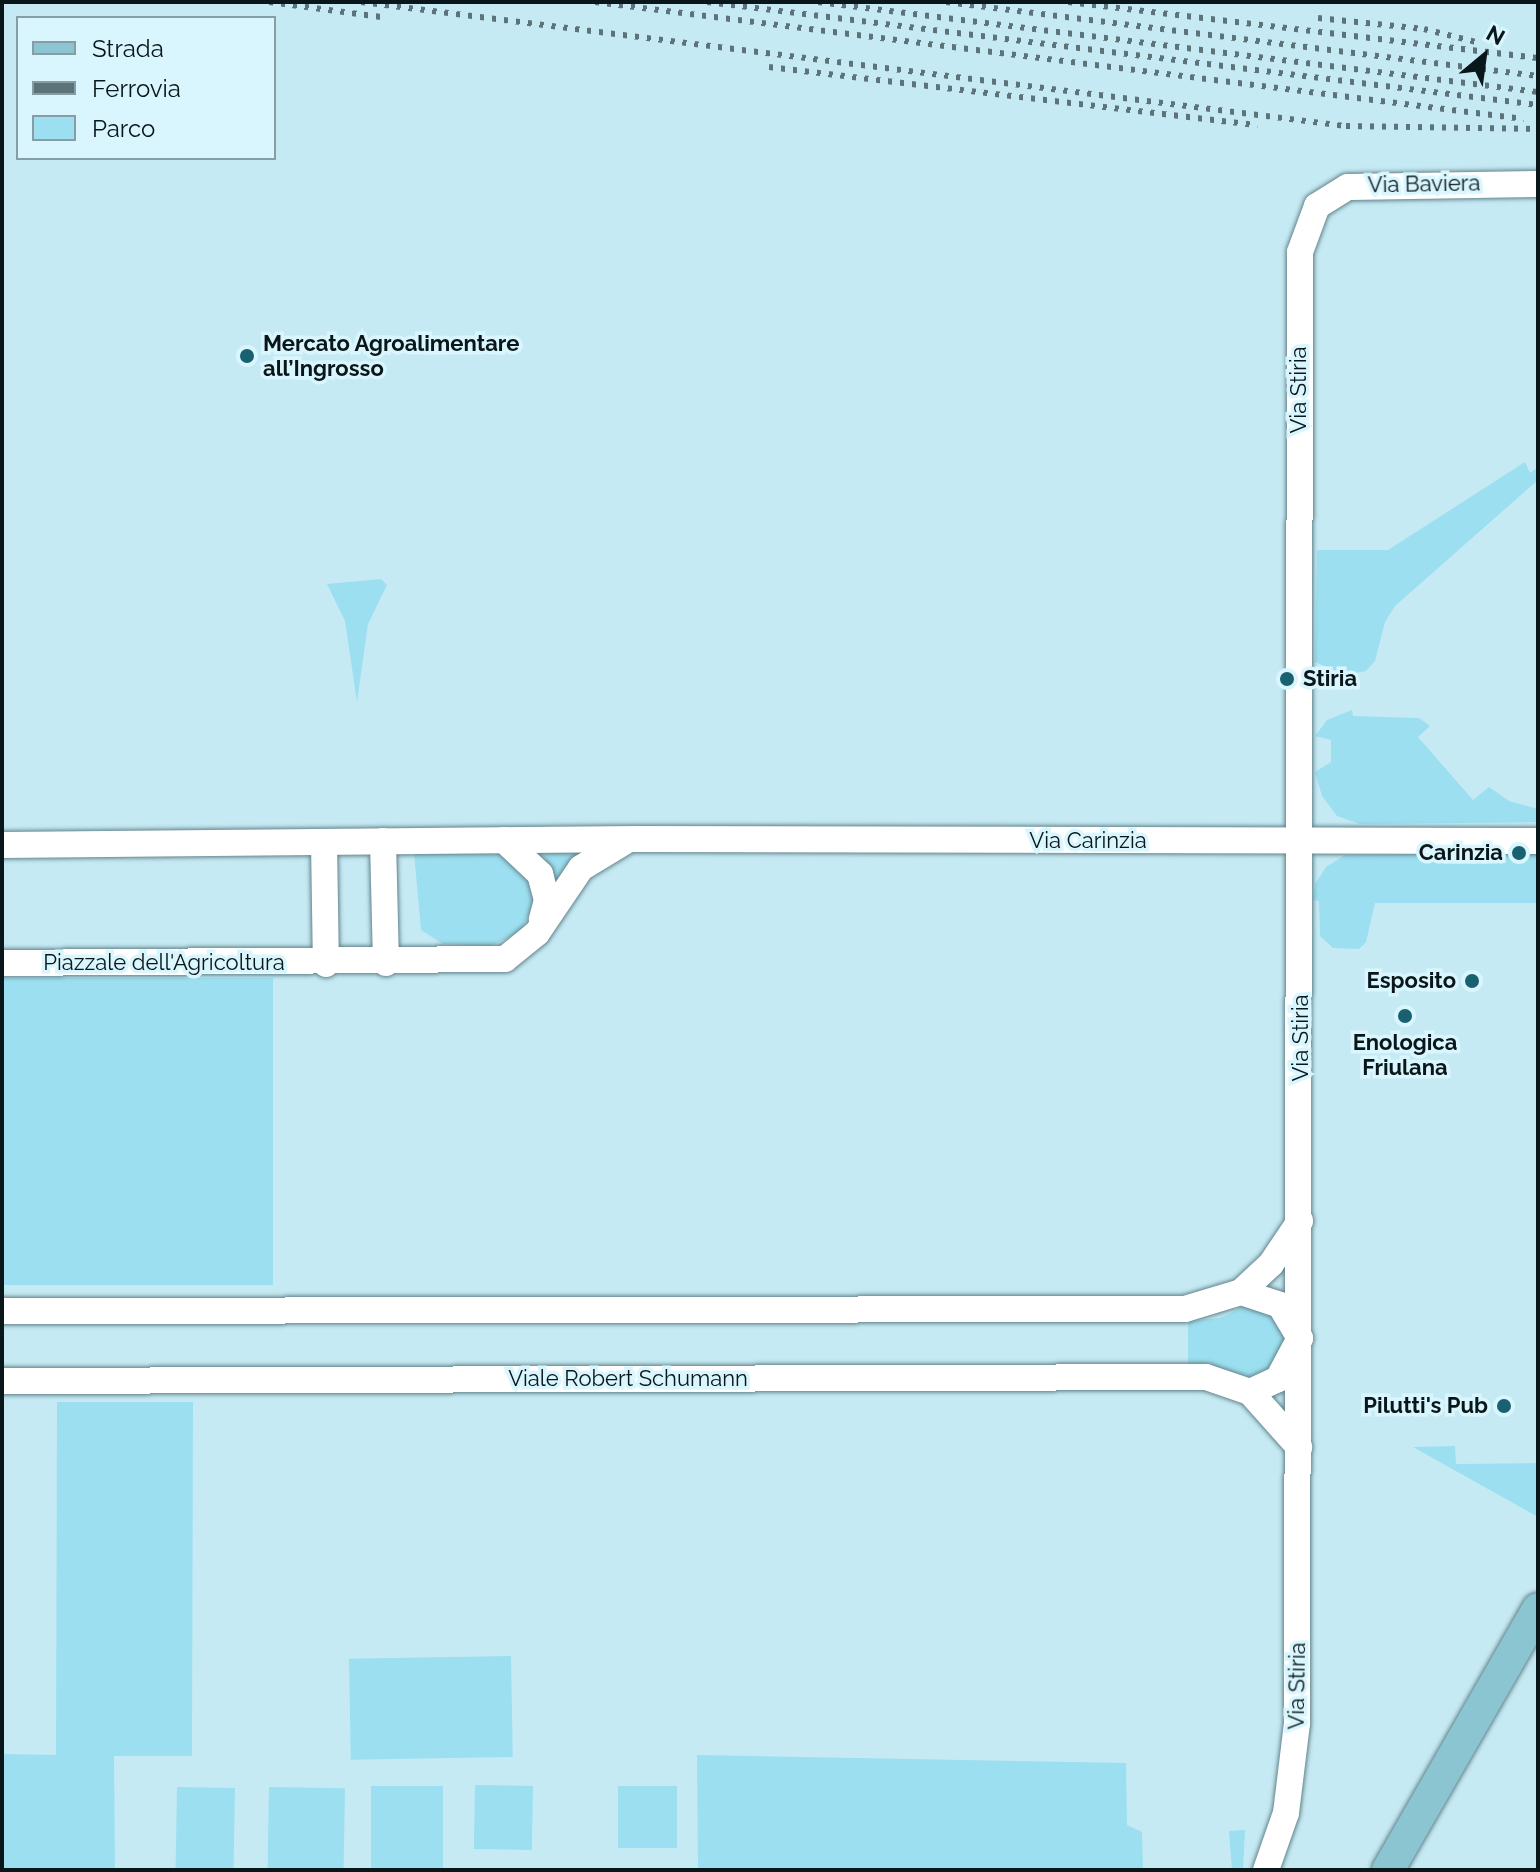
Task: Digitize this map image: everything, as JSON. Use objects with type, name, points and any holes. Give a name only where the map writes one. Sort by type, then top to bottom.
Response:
[{"type":"main road","points":[[1388,1870],[1538,1609]]},
{"type":"street","name":"Via Baviera","points":[[1317,206],[1338,190],[1362,184],[1538,184]]},
{"type":"street","name":"Via Stiria","points":[[1266,1870],[1293,1777],[1301,1218],[1299,270],[1302,240],[1317,206]]},
{"type":"street","name":"Via Carinzia","points":[[638,839],[1538,841]]},
{"type":"street","points":[[2,845],[638,839]]},
{"type":"street","name":"Piazzale dell'Agricoltura","points":[[2,963],[326,964],[505,959],[537,933],[581,868],[615,844],[638,839]]},
{"type":"street","points":[[504,840],[533,865],[546,887],[537,933]]},
{"type":"street","points":[[383,841],[386,963]]},
{"type":"street","points":[[324,842],[326,964]]},
{"type":"street","points":[[2,1311],[1185,1309],[1206,1307],[1241,1292],[1278,1256],[1301,1218]]},
{"type":"street","points":[[1241,1292],[1280,1305],[1300,1338],[1278,1379],[1250,1392],[1299,1447]]},
{"type":"street","name":"Viale Robert Schumann","points":[[2,1381],[1187,1377],[1225,1381],[1250,1392]]},
{"type":"green space","points":[[1525,462],[1530,473],[1538,467],[1538,480],[1395,606],[1385,622],[1375,661],[1366,671],[1345,675],[1315,662],[1317,550],[1388,550]]},
{"type":"green space","points":[[381,579],[387,585],[368,624],[357,702],[345,621],[327,584]]},
{"type":"green space","points":[[1352,710],[1353,716],[1419,718],[1430,726],[1418,737],[1473,800],[1489,787],[1509,801],[1538,809],[1538,822],[1360,824],[1337,816],[1322,796],[1315,772],[1331,762],[1331,740],[1315,736],[1327,720]]},
{"type":"green space","points":[[539,848],[580,850],[557,881]]},
{"type":"green space","points":[[498,852],[527,871],[535,900],[521,931],[491,946],[443,944],[421,930],[414,853]]},
{"type":"green space","points":[[1538,853],[1538,903],[1375,903],[1366,942],[1359,949],[1333,948],[1320,936],[1319,901],[1313,900],[1315,884],[1326,867],[1345,855]]},
{"type":"green space","points":[[2,978],[273,978],[273,1285],[2,1285]]},
{"type":"green space","points":[[1245,1306],[1268,1310],[1288,1340],[1273,1370],[1252,1379],[1188,1367],[1188,1321],[1220,1318]]},
{"type":"green space","points":[[57,1402],[193,1402],[192,1756],[114,1756],[115,1870],[2,1870],[2,1754],[56,1755]]},
{"type":"green space","points":[[1455,1446],[1456,1464],[1538,1463],[1538,1517],[1413,1447]]},
{"type":"green space","points":[[511,1656],[513,1757],[351,1760],[349,1659]]},
{"type":"green space","points":[[697,1755],[1126,1763],[1127,1825],[1142,1832],[1143,1870],[698,1870]]},
{"type":"green space","points":[[475,1785],[533,1786],[532,1850],[474,1849]]},
{"type":"green space","points":[[371,1786],[443,1786],[443,1870],[371,1870]]},
{"type":"green space","points":[[618,1786],[677,1786],[677,1848],[618,1848]]},
{"type":"green space","points":[[177,1787],[235,1788],[234,1870],[176,1870]]},
{"type":"green space","points":[[269,1787],[345,1788],[344,1870],[268,1870]]},
{"type":"green space","points":[[1245,1830],[1243,1870],[1232,1870],[1229,1831]]},
{"type":"railway","points":[[269,2],[381,17]]},
{"type":"railway","points":[[361,2],[1346,126],[1538,129]]},
{"type":"railway","points":[[595,2],[1524,119]]},
{"type":"railway","points":[[707,2],[1538,105]]},
{"type":"railway","points":[[818,2],[1538,92]]},
{"type":"railway","points":[[946,2],[1538,76]]},
{"type":"railway","points":[[1068,2],[1538,58]]},
{"type":"railway","points":[[1318,18],[1424,29],[1476,42]]},
{"type":"railway","points":[[769,67],[1258,125]]},
{"type":"place","name":"Mercato Agroalimentare all’Ingrosso","points":[[247,356]]},
{"type":"place","name":"Stiria","points":[[1287,679]]},
{"type":"place","name":"Carinzia","points":[[1519,853]]},
{"type":"place","name":"Esposito","points":[[1472,981]]},
{"type":"place","name":"Enologica Friulana","points":[[1405,1016]]},
{"type":"place","name":"Pilutti's Pub","points":[[1504,1406]]}]
